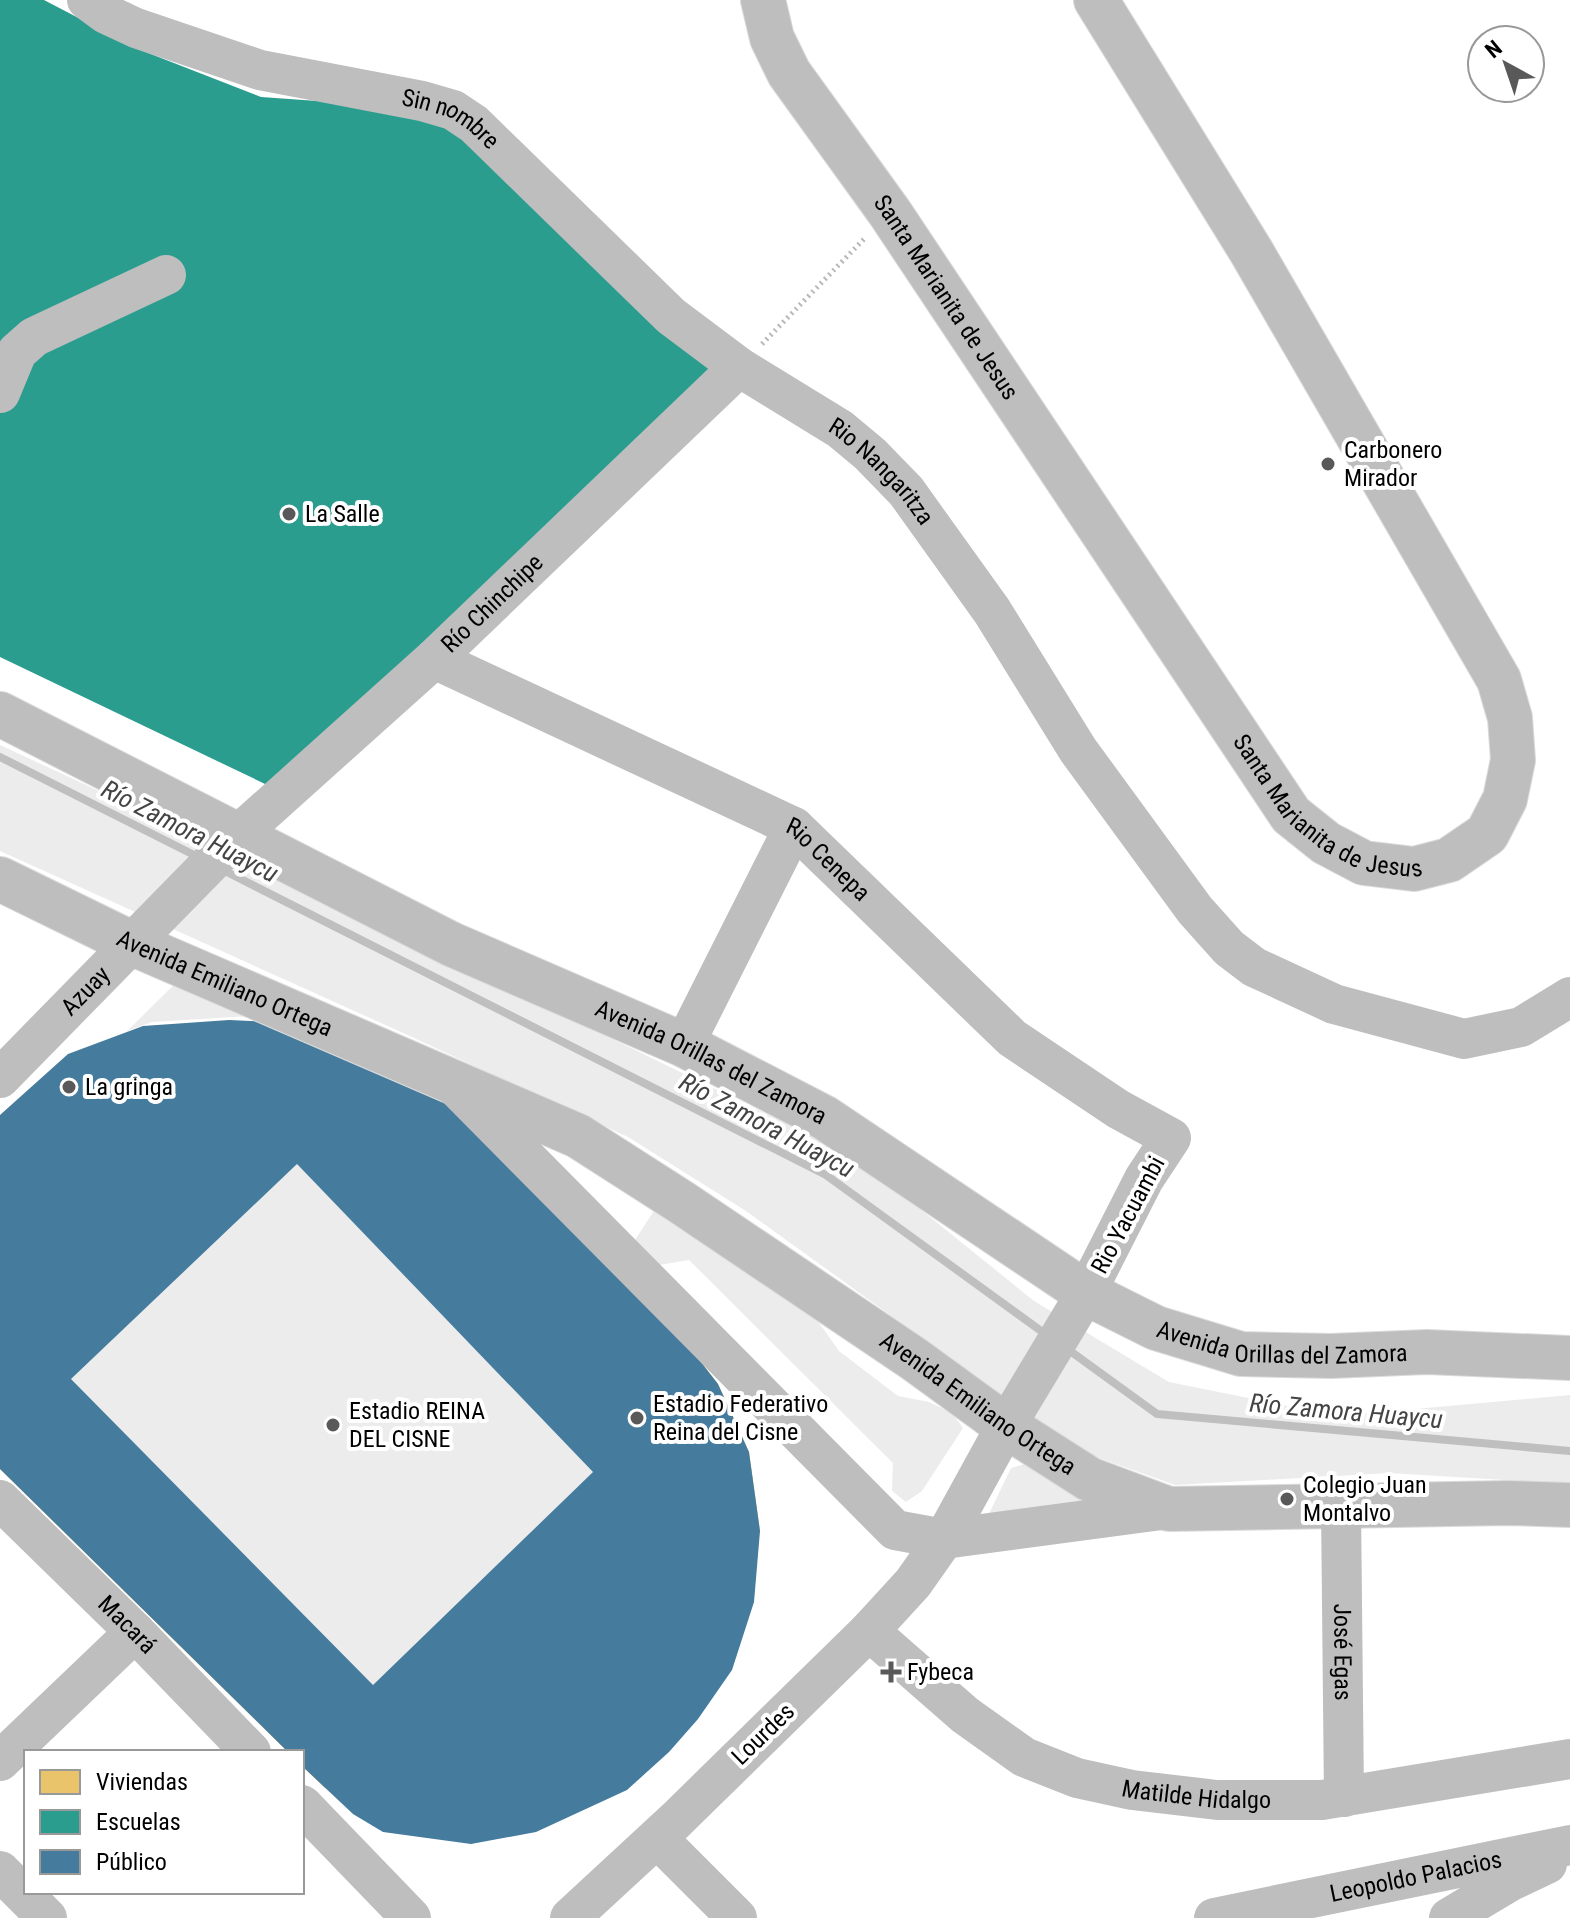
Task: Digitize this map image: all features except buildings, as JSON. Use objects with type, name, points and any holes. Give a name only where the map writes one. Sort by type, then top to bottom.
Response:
[{"type":"main road","name":"Santa Marianita de Jesus","points":[[763,0],[772,38],[789,73],[890,213],[1291,815],[1326,843],[1364,863],[1414,869],[1449,860],[1487,834],[1505,799],[1513,760],[1510,718],[1499,680],[1251,251],[1096,0]]},
{"type":"main road","name":"Avenida Orillas del Zamora","points":[[0,714],[229,844],[684,1045],[825,1118],[1079,1304],[1241,1354],[1331,1356],[1427,1352],[1570,1358]]},
{"type":"main road","name":"Avenida Emiliano Ortega","points":[[0,879],[137,936],[451,1083],[578,1136],[901,1350],[1015,1411],[1089,1479],[1169,1509],[1507,1503],[1570,1505]]},
{"type":"street","name":"Sin nombre","points":[[87,0],[106,14],[136,28],[260,70],[422,101],[453,110],[500,147],[671,316],[739,367]]},
{"type":"street","points":[[0,393],[17,352],[34,337],[166,275]]},
{"type":"street","name":"Rio Nangaritza","points":[[739,367],[840,429],[906,491],[992,611],[1078,750],[1195,910],[1229,948],[1254,967],[1334,1004],[1464,1039],[1521,1027],[1570,997]]},
{"type":"street","name":"Río Chinchipe","points":[[229,844],[434,659],[739,367]]},
{"type":"street","name":"Rio Cenepa","points":[[434,659],[794,827],[1012,1038],[1118,1109],[1171,1138]]},
{"type":"street","points":[[684,1045],[794,827]]},
{"type":"street","name":"Azuay","points":[[0,1078],[229,844]]},
{"type":"street","name":"Avenida Emiliano Ortega","points":[[451,1083],[895,1530],[944,1539],[1169,1509]]},
{"type":"street","name":"Rio Yacuambi","points":[[1015,1411],[1079,1304],[1144,1179],[1171,1138]]},
{"type":"street","name":"Lourdes","points":[[570,1918],[657,1838],[869,1631],[913,1583],[944,1539],[1015,1411]]},
{"type":"street","name":"Macará","points":[[0,1500],[135,1632],[249,1750]]},
{"type":"street","name":"José Egas","points":[[1341,1506],[1344,1797]]},
{"type":"street","name":"Matilde Hidalgo","points":[[869,1631],[965,1715],[1024,1757],[1077,1778],[1132,1790],[1217,1800],[1322,1800],[1570,1759]]},
{"type":"street","points":[[0,1761],[135,1632]]},
{"type":"street","points":[[304,1807],[411,1918]]},
{"type":"street","points":[[657,1838],[737,1918]]},
{"type":"street","name":"Leopoldo Palacios","points":[[1214,1918],[1570,1845]]},
{"type":"street","points":[[1449,1918],[1509,1882],[1570,1854]]},
{"type":"street","points":[[0,1871],[47,1918]]},
{"type":"path","points":[[739,367],[890,213]]},
{"type":"shaded area","points":[[0,745],[194,835],[857,1158],[1034,1301],[1169,1382],[1337,1416],[1570,1395],[1570,1484],[1389,1473],[1175,1485],[1077,1450],[746,1211],[628,1137],[0,851]]},
{"type":"shaded area","points":[[180,979],[250,1016],[152,1022],[127,1031]]},
{"type":"shaded area","name":"Estadio REINA DEL CISNE","points":[[297,1164],[593,1472],[373,1685],[71,1379]]},
{"type":"shaded area","points":[[657,1206],[810,1310],[839,1351],[898,1396],[929,1402],[952,1413],[963,1428],[922,1491],[906,1502],[892,1491],[893,1463],[689,1260],[659,1265],[635,1240]]},
{"type":"shaded area","points":[[1029,1463],[1087,1502],[987,1518],[1011,1468]]},
{"type":"waterway","name":"Río Zamora Huaycu","points":[[0,757],[200,858]]},
{"type":"waterway","name":"Río Zamora Huaycu","points":[[219,868],[826,1175],[1048,1336]]},
{"type":"waterway","name":"Río Zamora Huaycu","points":[[1066,1348],[1157,1414],[1570,1451]]},
{"type":"place","name":"Carbonero Mirador","points":[[1328,464]]},
{"type":"place","name":"La Salle","points":[[289,514]]},
{"type":"place","name":"La gringa","points":[[69,1087]]},
{"type":"place","name":"Estadio Federativo Reina del Cisne","points":[[637,1418]]},
{"type":"place","name":"Estadio REINA DEL CISNE","points":[[333,1425]]},
{"type":"place","name":"Colegio Juan Montalvo","points":[[1287,1499]]},
{"type":"place","name":"Fybeca","points":[[891,1672]]}]
